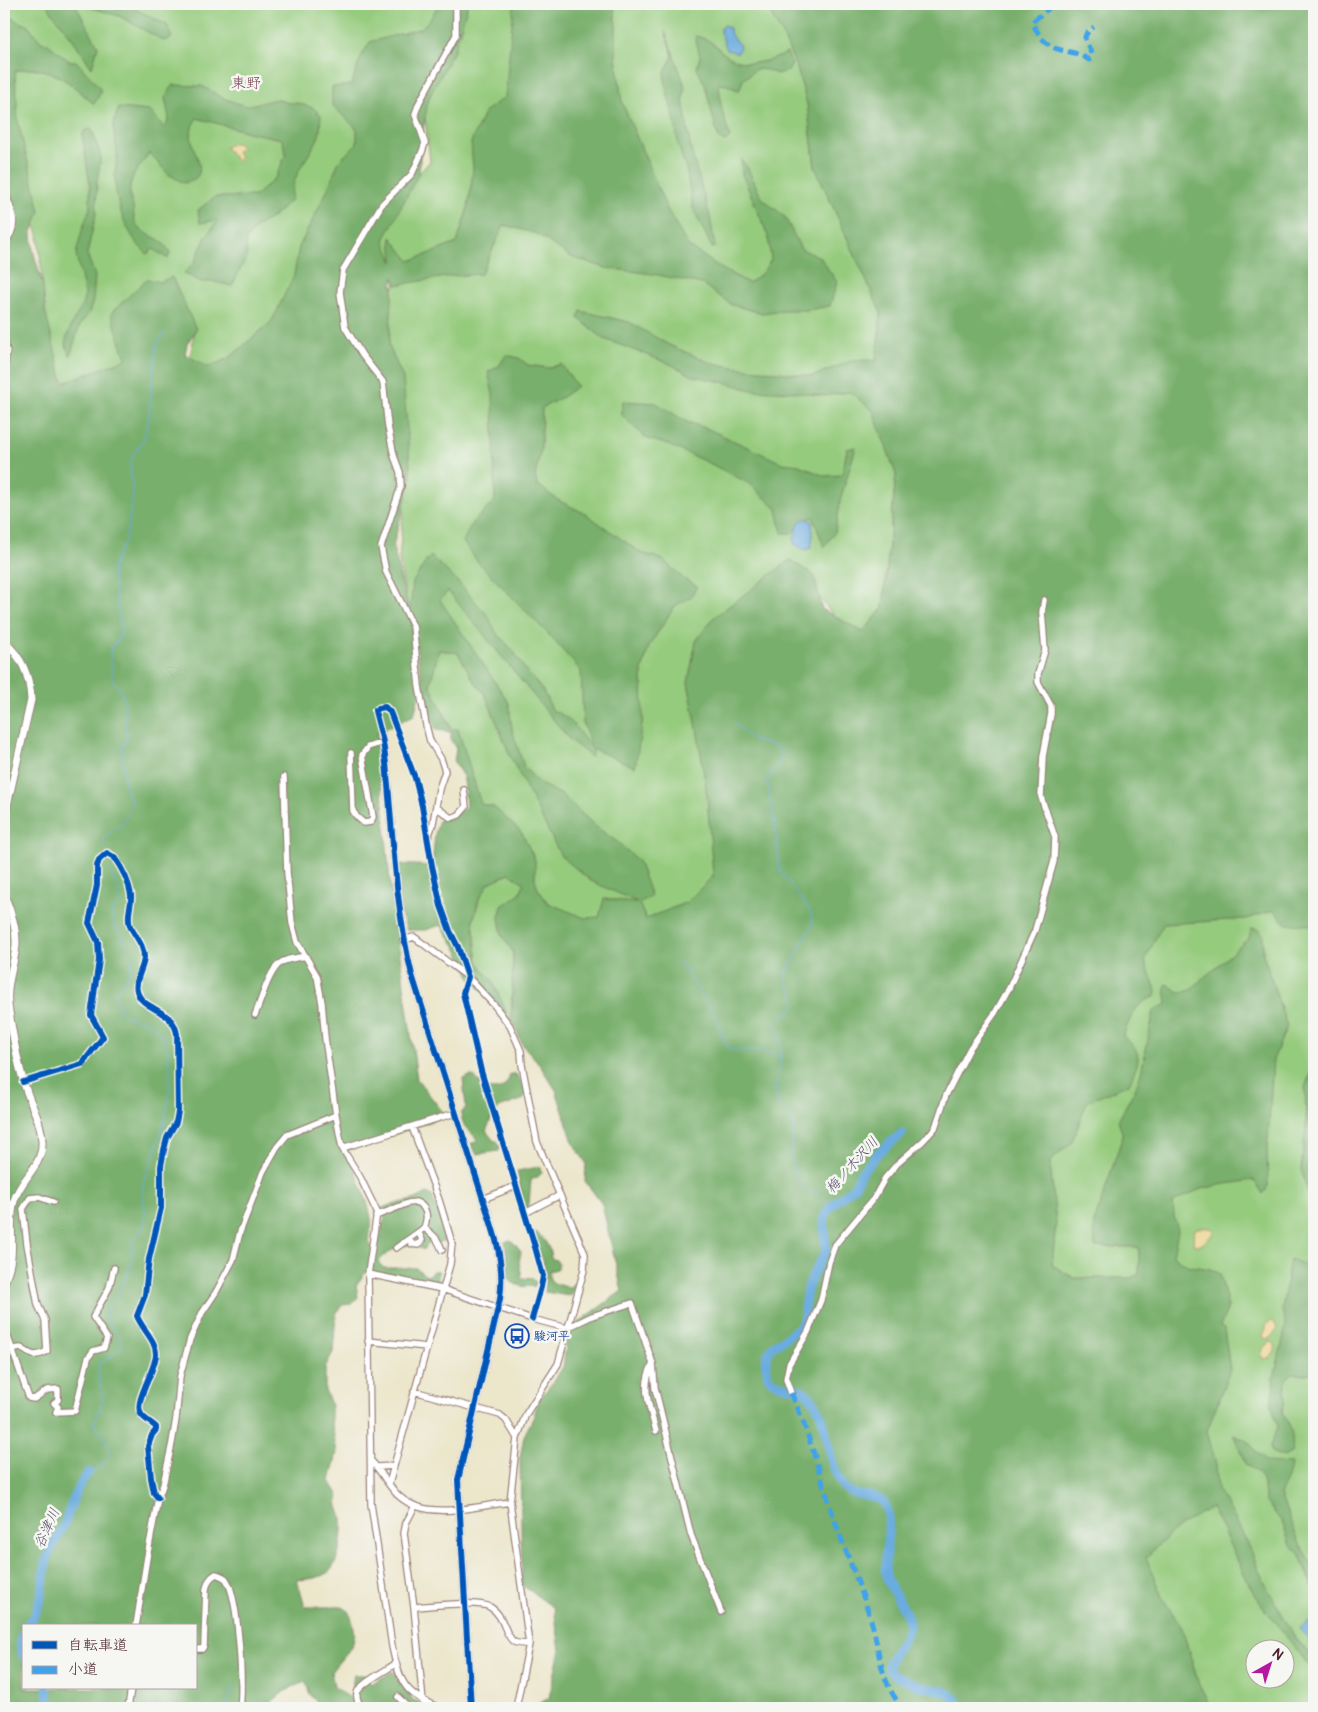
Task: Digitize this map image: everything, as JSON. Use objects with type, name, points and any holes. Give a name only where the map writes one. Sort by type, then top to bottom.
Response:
[{"type":"street","points":[[428,838],[444,771],[442,759],[430,742],[426,725],[419,686],[413,626],[386,572],[381,547],[401,486],[400,472],[394,456],[388,428],[383,382],[362,355],[345,327],[340,292],[343,270],[382,204],[412,174],[422,152],[424,143],[415,114],[419,103],[456,35],[456,4]]},
{"type":"street","points":[[4,191],[14,223],[11,232],[4,241]]},
{"type":"street","points":[[4,342],[6,350],[4,369]]},
{"type":"street","points":[[790,1394],[786,1379],[789,1364],[808,1332],[821,1300],[829,1262],[836,1245],[874,1198],[885,1178],[935,1128],[946,1095],[970,1048],[995,1013],[1009,988],[1035,930],[1054,861],[1055,837],[1041,797],[1043,756],[1052,706],[1038,682],[1038,674],[1045,650],[1042,612],[1044,600]]},
{"type":"street","points":[[4,642],[16,653],[22,663],[30,688],[31,700],[4,819]]},
{"type":"street","points":[[471,1708],[458,1509],[458,1480],[498,1308],[502,1285],[501,1257],[412,975],[403,940],[383,742],[375,711],[379,708],[385,707],[390,712],[415,778],[441,906],[468,976],[463,993],[543,1276],[532,1319]]},
{"type":"street","points":[[351,753],[353,811],[364,823],[370,822],[373,817],[362,755],[368,747],[383,742]]},
{"type":"street","points":[[284,777],[289,904],[292,923],[298,942],[317,976],[342,1148],[360,1176],[377,1212],[368,1274],[373,1520],[396,1664],[403,1682],[410,1693],[424,1702],[440,1708]]},
{"type":"street","points":[[436,807],[451,818],[459,814],[466,807],[464,790]]},
{"type":"street","points":[[23,1082],[82,1064],[103,1037],[92,1016],[99,960],[98,942],[89,923],[97,885],[97,866],[99,860],[107,853],[114,856],[128,885],[131,896],[130,926],[143,950],[144,958],[137,990],[140,998],[173,1021],[177,1034],[178,1112],[176,1122],[167,1138],[164,1150],[161,1166],[161,1208],[150,1259],[145,1295],[137,1316],[153,1344],[156,1354],[153,1369],[139,1406],[141,1414],[156,1427],[148,1446],[150,1478],[154,1493],[158,1498]]},
{"type":"street","points":[[4,894],[16,928],[16,952],[9,976],[8,993],[17,1056],[23,1082],[42,1135],[42,1150],[36,1165],[18,1190],[14,1201],[11,1257],[4,1283]]},
{"type":"street","points":[[403,940],[414,937],[468,976],[496,1006],[510,1026],[521,1051],[537,1142],[585,1254],[584,1270],[558,1364],[526,1414],[517,1438],[510,1502],[529,1644],[516,1708]]},
{"type":"street","points":[[256,1015],[274,969],[280,963],[287,960],[306,956]]},
{"type":"street","points":[[342,1148],[455,1113]]},
{"type":"street","points":[[136,1624],[146,1557],[172,1443],[180,1376],[190,1339],[202,1313],[233,1260],[240,1232],[262,1172],[276,1147],[287,1135],[336,1115]]},
{"type":"street","points":[[389,1484],[450,1264],[452,1243],[439,1200],[412,1127]]},
{"type":"street","points":[[483,1199],[516,1186]]},
{"type":"street","points":[[524,1212],[560,1195]]},
{"type":"street","points":[[13,1349],[21,1348],[30,1354],[39,1355],[47,1351],[45,1320],[38,1305],[23,1209],[30,1198],[39,1197],[53,1202]]},
{"type":"street","points":[[376,1216],[408,1203],[416,1202],[421,1204],[426,1213],[422,1240],[418,1245],[412,1244],[409,1239]]},
{"type":"street","points":[[396,1248],[422,1230]]},
{"type":"street","points":[[422,1230],[435,1235],[442,1250]]},
{"type":"street","points":[[4,1326],[29,1398],[34,1399],[47,1390],[58,1389],[58,1400],[54,1403],[58,1407],[56,1412],[75,1412],[88,1358],[93,1351],[104,1348],[107,1338],[93,1317],[109,1288],[114,1268]]},
{"type":"street","points":[[368,1274],[442,1289],[532,1319],[567,1328],[592,1316],[632,1303],[653,1364],[654,1388],[691,1535],[721,1612]]},
{"type":"street","points":[[368,1341],[426,1347]]},
{"type":"street","points":[[653,1364],[648,1372],[646,1396],[656,1431]]},
{"type":"street","points":[[414,1391],[500,1415],[506,1420],[517,1438]]},
{"type":"street","points":[[371,1461],[400,1497],[415,1506],[432,1510],[458,1509],[510,1502]]},
{"type":"street","points":[[377,1467],[394,1466]]},
{"type":"street","points":[[415,1506],[406,1523],[404,1533],[424,1702]]},
{"type":"street","points":[[198,1649],[202,1649],[204,1646],[206,1589],[208,1581],[216,1574],[226,1579],[230,1589],[237,1631],[242,1694],[240,1708]]},
{"type":"street","points":[[414,1607],[478,1604],[489,1606],[498,1614],[510,1638],[515,1643],[529,1644]]},
{"type":"street","points":[[362,1708],[358,1701],[357,1693],[362,1686],[396,1664]]},
{"type":"street","points":[[128,1708],[131,1690]]},
{"type":"street","points":[[398,1697],[409,1708]]},
{"type":"street","points":[[316,1708],[326,1708]]},
{"type":"green space","points":[[4,4],[450,4],[297,306],[241,364],[188,370],[194,333],[170,294],[129,372],[92,403],[51,370],[38,234],[4,131],[14,22],[4,13]]},
{"type":"green space","points":[[48,4],[75,4],[98,46],[92,68],[48,7]]},
{"type":"green space","points":[[80,4],[129,4],[133,8],[167,25],[172,38],[164,41],[119,16]]},
{"type":"green space","points":[[438,4],[468,4],[454,51],[429,97],[422,133],[419,173],[384,240],[393,262],[391,237],[410,261],[457,243],[468,207],[473,170],[471,142],[485,111],[505,97],[514,4],[614,4],[616,57],[622,102],[667,209],[688,246],[724,270],[749,283],[762,273],[771,260],[768,236],[742,174],[741,159],[747,167],[761,197],[785,217],[801,249],[820,257],[837,282],[830,306],[808,310],[784,310],[762,313],[732,305],[702,284],[653,274],[606,268],[571,257],[537,234],[504,225],[481,274],[452,276],[396,285],[394,277],[389,346],[403,378],[411,478],[393,546],[411,622],[420,692],[414,715],[377,733],[390,883],[417,1079],[446,1116],[347,1151],[369,1209],[371,1221],[370,1245],[375,1249],[379,1242],[385,1217],[381,1210],[384,1207],[416,1199],[427,1193],[432,1196],[446,1232],[445,1239],[438,1243],[429,1242],[423,1250],[412,1245],[404,1245],[387,1253],[378,1263],[384,1268],[416,1268],[428,1276],[433,1271],[439,1271],[436,1284],[371,1272],[365,1273],[356,1285],[358,1297],[352,1304],[342,1305],[336,1314],[333,1352],[325,1367],[325,1391],[331,1404],[331,1420],[337,1452],[330,1481],[339,1496],[338,1505],[342,1518],[341,1540],[338,1556],[327,1573],[297,1580],[305,1607],[341,1607],[349,1611],[353,1623],[354,1639],[348,1651],[331,1672],[334,1687],[350,1698],[354,1703],[354,1708],[329,1707],[319,1703],[310,1694],[306,1682],[284,1692],[267,1708],[4,1708],[4,10],[18,22],[28,25],[41,42],[48,44],[69,61],[76,61],[99,87],[101,92],[94,104],[76,88],[49,72],[27,69],[15,71],[18,122],[40,211],[32,232],[33,250],[43,286],[45,311],[63,383],[126,359],[111,313],[147,279],[160,282],[172,277],[196,329],[187,344],[185,354],[208,367],[229,358],[272,321],[294,275],[299,247],[326,193],[339,161],[357,143],[357,129],[332,105],[332,87],[351,85],[361,57],[370,42],[422,28],[433,15]]},
{"type":"green space","points":[[464,4],[789,4],[808,108],[815,167],[883,316],[876,362],[896,474],[883,608],[855,643],[790,560],[725,763],[713,876],[686,911],[593,940],[544,916],[520,893],[499,915],[502,935],[513,952],[511,1021],[508,1024],[498,1007],[487,975],[478,962],[473,921],[479,899],[488,883],[509,873],[516,878],[472,815],[453,732],[430,685],[411,622],[399,560],[406,481],[389,376],[387,305],[398,277],[384,240],[393,203],[430,161],[424,109],[462,25]]},
{"type":"green space","points":[[765,4],[1314,4],[1314,667],[1312,691],[1314,715],[1314,925],[1286,924],[1274,910],[1247,919],[1164,924],[1145,961],[1156,990],[1155,997],[1148,999],[1138,1007],[1123,1036],[1135,1048],[1138,1058],[1129,1084],[1087,1102],[1072,1142],[1050,1162],[1056,1223],[1052,1265],[1074,1278],[1131,1278],[1139,1274],[1139,1247],[1095,1247],[1094,1223],[1123,1135],[1118,1121],[1135,1089],[1141,1073],[1154,1010],[1167,1004],[1165,986],[1167,984],[1179,992],[1189,991],[1249,938],[1251,928],[1260,930],[1263,935],[1263,954],[1287,1026],[1273,1060],[1267,1154],[1268,1186],[1263,1194],[1254,1180],[1219,1185],[1198,1190],[1173,1202],[1178,1231],[1173,1255],[1186,1264],[1220,1274],[1228,1307],[1220,1327],[1224,1329],[1230,1369],[1207,1431],[1216,1464],[1218,1491],[1232,1513],[1268,1589],[1296,1640],[1289,1640],[1255,1596],[1211,1507],[1178,1527],[1146,1557],[1162,1597],[1182,1628],[1199,1685],[1211,1708],[531,1708],[549,1698],[560,1650],[554,1608],[522,1585],[520,1458],[524,1436],[534,1416],[539,1399],[563,1367],[568,1330],[622,1291],[602,1204],[585,1181],[586,1163],[573,1142],[556,1090],[537,1061],[522,1044],[512,1019],[513,952],[502,935],[499,918],[502,906],[520,893],[524,883],[509,873],[489,883],[479,899],[473,921],[478,964],[492,980],[507,1013],[473,982],[456,947],[441,925],[426,930],[407,930],[399,909],[398,864],[432,866],[435,834],[439,820],[451,818],[466,807],[464,778],[454,762],[456,749],[451,740],[451,732],[436,730],[425,698],[410,609],[413,582],[431,556],[459,583],[488,616],[496,632],[514,652],[524,668],[543,691],[553,711],[571,722],[591,747],[583,723],[581,671],[550,636],[478,562],[463,542],[472,523],[495,501],[493,394],[488,372],[499,366],[506,355],[519,358],[528,365],[549,368],[561,364],[577,386],[564,396],[542,408],[541,449],[535,476],[537,484],[556,499],[586,514],[641,553],[662,559],[684,579],[697,586],[691,597],[675,606],[649,646],[642,671],[643,719],[635,767],[593,749],[591,757],[570,740],[448,591],[440,600],[509,703],[512,729],[524,767],[539,783],[562,795],[595,826],[620,844],[638,861],[651,896],[639,903],[646,919],[687,902],[713,876],[707,796],[688,683],[696,641],[713,618],[790,560],[814,575],[822,609],[863,632],[883,608],[896,474],[873,411],[850,392],[823,396],[796,392],[751,390],[693,376],[668,363],[604,339],[578,318],[581,311],[629,322],[669,345],[709,362],[733,367],[813,376],[851,361],[876,361],[881,313],[815,167],[807,104],[797,69],[783,36]],"holes":[[[439,650],[458,653],[474,681],[485,694],[511,758],[561,856],[591,881],[637,902],[604,899],[599,917],[585,918],[548,903],[538,889],[535,879],[535,860],[522,833],[494,807],[481,804],[458,729],[451,729],[430,685]]]},
{"type":"green space","points":[[665,31],[685,86],[683,99],[691,150],[710,217],[715,247],[712,248],[693,208],[686,169],[678,144],[675,121],[664,74],[673,56]]},
{"type":"green space","points":[[695,36],[710,41],[735,60],[750,63],[758,62],[773,59],[787,53],[792,64],[789,70],[777,74],[767,70],[756,69],[743,80],[739,91],[727,85],[719,84],[721,106],[730,138],[724,142],[718,137],[705,85],[697,68],[700,56]]},
{"type":"green space","points":[[173,85],[202,86],[223,98],[245,106],[277,99],[288,103],[298,103],[313,108],[321,115],[319,136],[297,175],[291,200],[273,217],[257,226],[246,240],[247,256],[232,286],[215,282],[201,282],[184,273],[194,263],[206,237],[218,220],[200,223],[198,210],[215,197],[255,196],[276,177],[286,154],[282,139],[197,118],[192,128],[191,138],[199,165],[199,173],[195,179],[184,183],[168,174],[149,153],[135,172],[131,183],[130,196],[134,218],[140,229],[159,240],[170,252],[168,259],[153,249],[147,254],[128,229],[117,198],[115,120],[119,108],[150,111],[165,129],[169,118],[165,98]]},
{"type":"green space","points":[[92,129],[101,157],[97,181],[96,214],[87,254],[95,276],[93,301],[89,313],[80,325],[70,356],[65,343],[71,325],[82,306],[85,294],[76,254],[90,208],[90,185],[82,135],[85,130]]},
{"type":"green space","points":[[623,401],[656,403],[687,422],[706,428],[782,463],[799,465],[824,476],[842,475],[847,449],[856,447],[841,497],[835,532],[824,547],[813,517],[802,521],[792,533],[782,533],[777,509],[750,484],[666,444],[645,438],[621,414]]},
{"type":"green space","points":[[1314,626],[1314,1708],[1202,1708],[1036,1288],[1049,1163],[1131,959],[1290,687]]},
{"type":"green space","points":[[1314,1064],[1314,1211],[1301,1170],[1306,1125],[1305,1087]]},
{"type":"green space","points":[[510,1074],[516,1074],[522,1083],[525,1089],[524,1099],[499,1108],[492,1117],[486,1131],[494,1141],[497,1141],[500,1146],[499,1151],[477,1154],[470,1144],[478,1141],[462,1120],[461,1114],[466,1107],[463,1079],[473,1076],[485,1087],[494,1090],[506,1084]]},
{"type":"green space","points":[[539,1167],[542,1172],[531,1180],[529,1204],[527,1208],[524,1207],[517,1171]]},
{"type":"green space","points":[[536,1232],[550,1250],[551,1258],[558,1263],[557,1269],[549,1271],[550,1279],[555,1283],[570,1287],[575,1283],[572,1294],[569,1296],[545,1292],[545,1267],[535,1241]]},
{"type":"green space","points":[[510,1240],[521,1252],[519,1262],[522,1278],[533,1279],[536,1282],[535,1286],[522,1286],[509,1280],[505,1242]]},
{"type":"green space","points":[[1290,1259],[1314,1268],[1314,1372],[1303,1375],[1293,1373],[1286,1379],[1285,1401],[1282,1412],[1291,1431],[1293,1446],[1292,1452],[1284,1457],[1271,1452],[1269,1448],[1278,1427],[1271,1404],[1274,1378],[1286,1326],[1282,1310]]},
{"type":"green space","points":[[1233,1434],[1248,1441],[1267,1462],[1291,1464],[1288,1477],[1280,1495],[1299,1542],[1314,1567],[1314,1592],[1299,1553],[1291,1546],[1282,1522],[1265,1501],[1262,1479],[1256,1471],[1246,1465]]},
{"type":"green space","points":[[1296,1640],[1308,1650],[1314,1661],[1314,1672],[1296,1649]]},
{"type":"green space","points":[[393,1671],[413,1700],[435,1708],[362,1708],[351,1692],[354,1675],[365,1675],[371,1684]]},
{"type":"sand","points":[[238,143],[241,148],[237,151],[240,159],[238,162],[225,147]]},
{"type":"sand","points":[[1196,1228],[1211,1228],[1214,1233],[1201,1245],[1195,1245],[1193,1235]]},
{"type":"sand","points":[[1271,1321],[1275,1323],[1277,1330],[1267,1339],[1263,1335],[1266,1325]]},
{"type":"sand","points":[[1270,1342],[1274,1343],[1275,1351],[1269,1358],[1263,1359],[1262,1352]]},
{"type":"water","points":[[723,25],[729,27],[731,35],[740,46],[738,53],[727,50],[720,31]]},
{"type":"water","points":[[807,519],[812,521],[813,536],[811,548],[806,550],[794,544],[794,540],[801,520]]},
{"type":"water","points":[[1314,1619],[1314,1656],[1312,1647],[1308,1643],[1310,1640],[1300,1630],[1301,1627]]},
{"type":"waterway","points":[[103,846],[104,839],[122,825],[132,804],[126,791],[124,778],[122,748],[127,734],[125,728],[125,707],[122,694],[113,679],[110,657],[111,647],[120,638],[121,632],[112,571],[126,539],[133,495],[130,466],[132,457],[143,440],[148,424],[156,347],[165,332]]},
{"type":"waterway","points":[[735,723],[753,739],[773,746],[780,750],[781,753],[780,761],[767,781],[776,830],[779,869],[810,911],[813,923],[785,975],[795,1005],[794,1009],[784,1014],[777,1022],[781,1053],[776,1094],[780,1105],[793,1121],[791,1161],[795,1173],[801,1184],[809,1192],[822,1196],[828,1210]]},
{"type":"waterway","points":[[89,1472],[102,1465],[109,1454],[107,1443],[94,1423],[103,1401],[98,1373],[100,1363],[111,1357],[123,1346],[107,1320],[106,1313],[127,1275],[134,1239],[142,1230],[145,1222],[144,1182],[165,1119],[169,1100],[170,1080],[167,1050],[161,1036],[157,1030],[144,1021],[124,1015],[115,994],[130,971],[132,959],[112,919],[112,913],[118,903],[119,895],[109,869]]},
{"type":"waterway","points":[[679,961],[714,1014],[726,1045],[731,1050],[758,1050],[779,1057]]},
{"type":"waterway","name":"梅ノ木沢川","points":[[902,1133],[878,1153],[860,1174],[855,1186],[832,1205],[826,1213],[824,1222],[826,1251],[813,1274],[807,1290],[804,1307],[805,1318],[800,1326],[790,1335],[773,1346],[767,1355],[766,1364],[768,1377],[779,1384],[804,1391],[817,1407],[822,1418],[833,1465],[843,1486],[852,1493],[880,1500],[884,1503],[887,1510],[886,1575],[891,1588],[905,1610],[909,1623],[906,1635],[890,1660],[890,1671],[896,1676],[924,1687],[941,1690],[950,1694],[961,1708]]},
{"type":"waterway","name":"谷津川","points":[[27,1624],[38,1606],[49,1552],[64,1525],[77,1491],[89,1472]]},
{"type":"waterway","name":"谷津川","points":[[22,1635],[22,1650]]},
{"type":"waterway","points":[[227,1708],[233,1686]]},
{"type":"waterway","name":"谷津川","points":[[47,1690],[48,1708]]},
{"type":"marked path","points":[[1049,4],[1049,8],[1032,22],[1040,36],[1052,47],[1075,53],[1089,60],[1091,59],[1091,54],[1085,39],[1088,31],[1094,27]]},
{"type":"marked path","points":[[791,1393],[867,1608],[886,1681],[902,1708]]},
{"type":"cycle path","points":[[471,1708],[458,1480],[500,1299],[500,1260],[495,1236],[412,975],[406,949],[395,870],[386,763],[375,711],[379,708],[385,707],[390,712],[415,778],[441,906],[468,977],[463,993],[481,1071],[543,1276],[532,1319]]},
{"type":"cycle path","points":[[23,1082],[82,1064],[103,1037],[91,1015],[99,960],[98,942],[89,923],[97,885],[97,866],[99,860],[107,853],[114,857],[128,885],[131,895],[129,922],[144,953],[144,961],[136,987],[137,991],[140,998],[170,1019],[177,1034],[178,1112],[176,1122],[167,1138],[164,1150],[161,1166],[161,1208],[149,1259],[145,1295],[137,1316],[154,1344],[156,1354],[153,1368],[142,1394],[139,1409],[142,1416],[156,1427],[148,1446],[151,1478],[154,1493],[158,1498]]},
{"type":"place","name":"駿河平","points":[[517,1336]]},
{"type":"district","name":"東野","points":[[246,83]]}]
